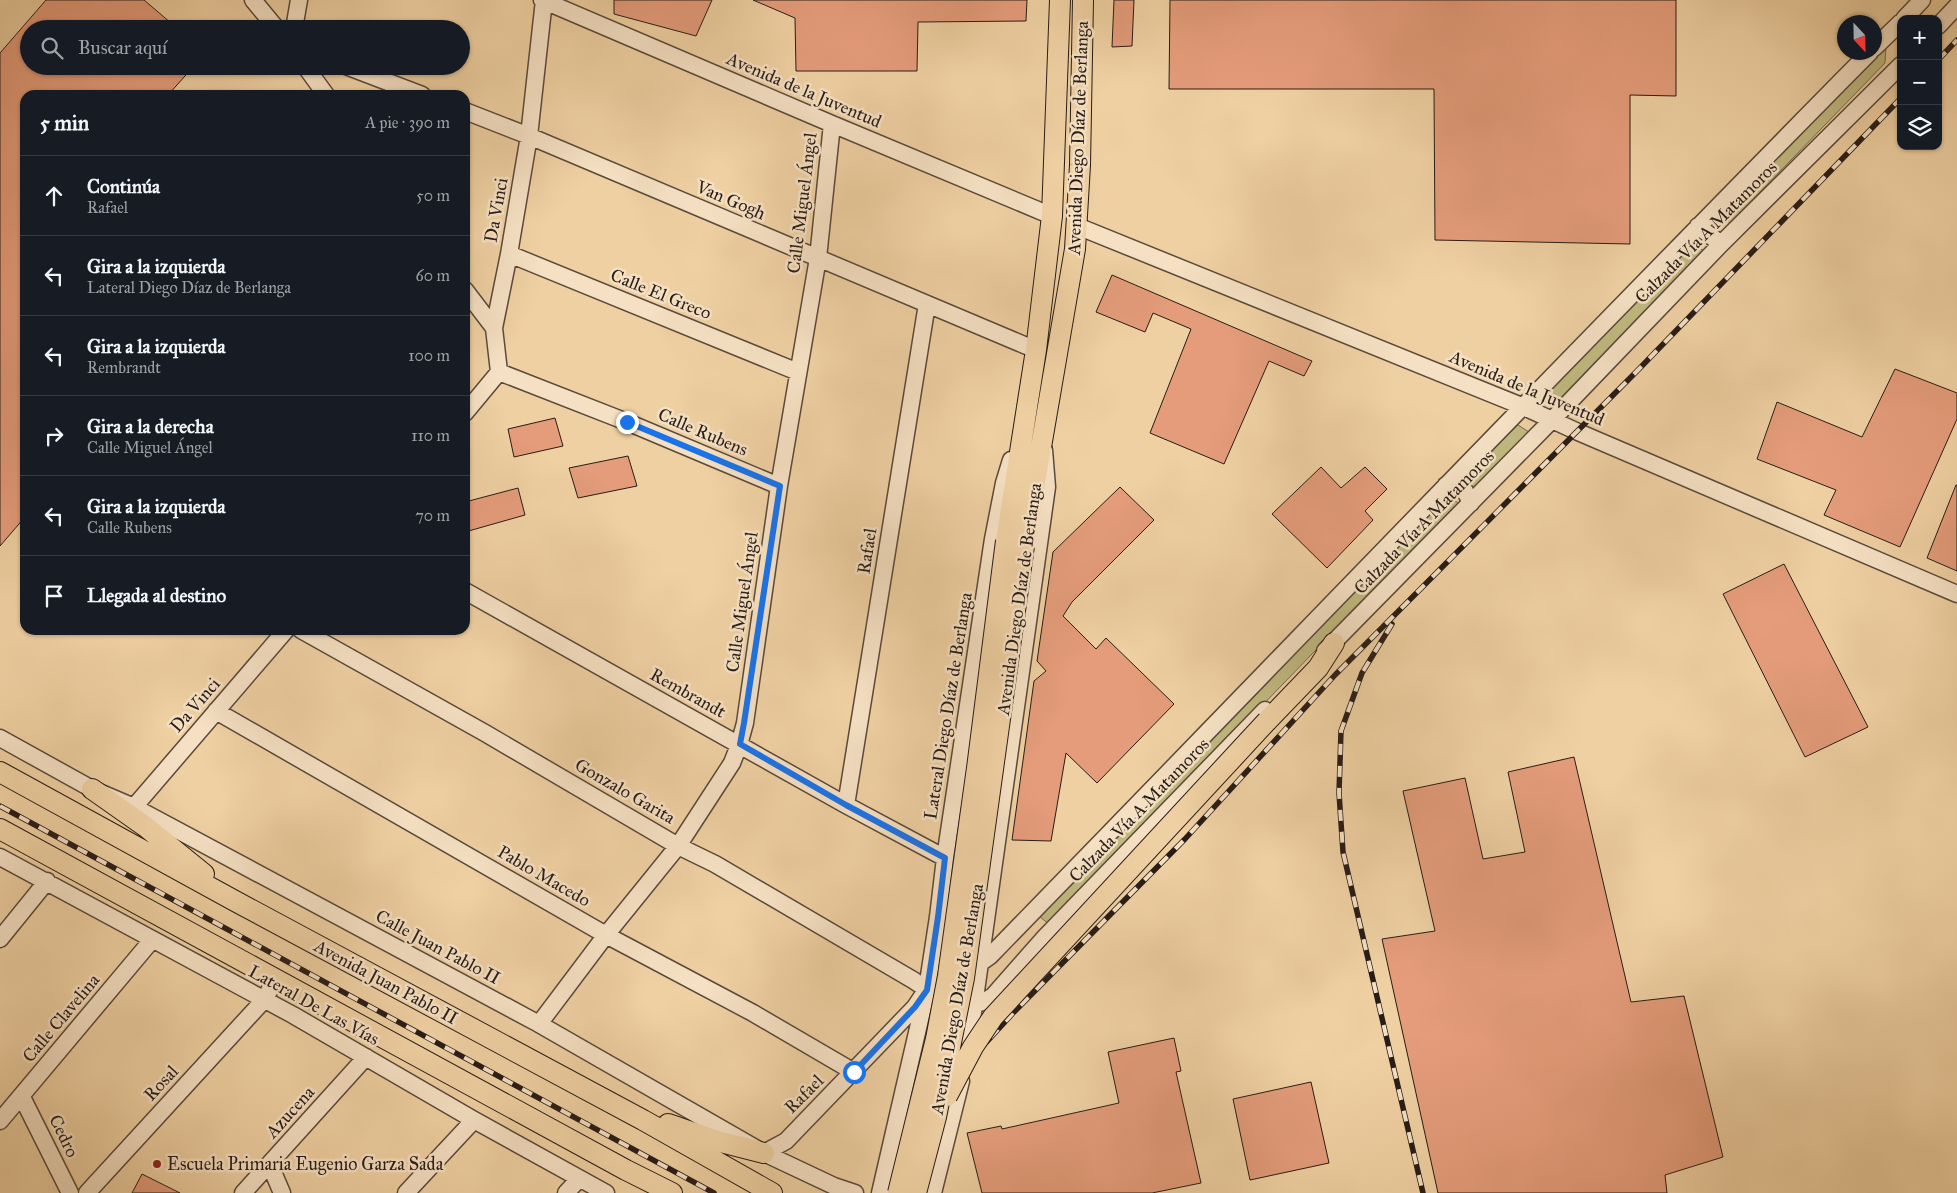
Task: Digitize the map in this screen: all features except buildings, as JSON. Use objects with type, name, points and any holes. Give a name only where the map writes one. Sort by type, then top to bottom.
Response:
[{"type":"main road","name":"Avenida Diego Díaz de Berlanga","points":[[916,1193],[936,1118],[970,941],[1015,543],[1023,433],[1036,350],[1052,216],[1060,0]]},
{"type":"main road","name":"Avenida Diego Díaz de Berlanga","points":[[898,1193],[936,1039],[948,976],[978,768],[1015,543],[1042,440],[1078,226],[1083,0]]},
{"type":"main road","points":[[936,1118],[973,1047],[993,1018],[1318,668],[1334,643]]},
{"type":"main road","name":"Avenida Juan Pablo II","points":[[0,772],[643,1120],[772,1193]]},
{"type":"main road","points":[[92,789],[146,827],[236,901]]},
{"type":"main road","points":[[0,829],[626,1170],[672,1193]]},
{"type":"main road","points":[[643,1120],[668,1124],[717,1141],[764,1153]]},
{"type":"street","points":[[253,0],[270,20]]},
{"type":"street","points":[[296,20],[299,0]]},
{"type":"street","name":"Avenida de la Juventud","points":[[543,0],[1052,216]]},
{"type":"street","name":"Da Vinci","points":[[499,372],[494,328],[529,136],[543,0]]},
{"type":"street","points":[[1882,40],[1922,0]]},
{"type":"street","points":[[1942,22],[1957,6]]},
{"type":"street","name":"Calzada Vía A Matamoros","points":[[927,990],[947,985],[980,964],[1014,932],[1446,485],[1862,60]]},
{"type":"street","name":"Calzada Vía A Matamoros","points":[[974,1003],[993,996],[1045,937],[1280,693],[1334,643],[1721,244],[1897,69]]},
{"type":"street","points":[[312,75],[322,90]]},
{"type":"street","points":[[370,75],[409,90]]},
{"type":"street","name":"Van Gogh","points":[[470,114],[529,136],[1036,350]]},
{"type":"street","name":"Calle Miguel Ángel","points":[[539,1024],[606,935],[678,846],[728,770],[740,744],[798,372],[818,258],[832,124]]},
{"type":"street","name":"Avenida de la Juventud","points":[[1078,226],[1524,407],[1957,594]]},
{"type":"street","points":[[1698,226],[1721,244]]},
{"type":"street","name":"Calle El Greco","points":[[509,254],[798,372]]},
{"type":"street","points":[[470,297],[494,328]]},
{"type":"street","points":[[1629,299],[1647,298],[1651,300],[1657,310]]},
{"type":"street","name":"Rafael","points":[[846,805],[927,304]]},
{"type":"street","points":[[470,407],[499,372]]},
{"type":"street","name":"Calle Rubens","points":[[499,372],[627,422],[780,486]]},
{"type":"street","name":"Lateral Diego Díaz de Berlanga","points":[[880,1193],[927,990],[993,539],[1009,466],[1023,433]]},
{"type":"street","points":[[933,1193],[944,1143],[966,1062],[987,919],[1046,487],[1047,473],[1042,440]]},
{"type":"street","points":[[1446,485],[1465,491],[1471,503]]},
{"type":"street","name":"Rembrandt","points":[[470,594],[846,805],[945,858]]},
{"type":"street","name":"Da Vinci","points":[[134,807],[282,635]]},
{"type":"street","name":"Gonzalo Garita","points":[[310,635],[486,733],[678,846],[715,864],[936,996],[952,1003],[974,1003]]},
{"type":"street","name":"Pablo Macedo","points":[[216,711],[606,935],[753,1013],[854,1072]]},
{"type":"street","name":"Calle Juan Pablo II","points":[[0,738],[92,789],[134,807],[539,1024],[764,1153],[834,1186],[855,1193]]},
{"type":"street","name":"Lateral De Las Vías","points":[[0,857],[264,1000],[606,1193]]},
{"type":"street","points":[[0,939],[47,881]]},
{"type":"street","points":[[938,917],[949,927],[958,930],[973,928],[987,919]]},
{"type":"street","name":"Calle Clavelina","points":[[0,1121],[152,940]]},
{"type":"street","name":"Rosal","points":[[87,1193],[264,1000],[276,979]]},
{"type":"street","points":[[947,985],[956,985],[964,989],[974,1003]]},
{"type":"street","name":"Rafael","points":[[764,1153],[786,1141],[915,1007],[927,990]]},
{"type":"street","name":"Azucena","points":[[243,1193],[366,1057]]},
{"type":"street","points":[[911,1058],[935,1063],[966,1062]]},
{"type":"street","name":"Cedro","points":[[22,1097],[70,1193]]},
{"type":"street","points":[[406,1193],[474,1120]]},
{"type":"street","points":[[270,1165],[282,1193]]},
{"type":"street","points":[[566,1193],[579,1179]]},
{"type":"shaded area","points":[[1886,46],[1885,63],[1730,223],[1720,215],[1872,60],[1882,60],[1882,50]]},
{"type":"shaded area","points":[[1692,243],[1704,251],[1553,408],[1541,399]]},
{"type":"shaded area","points":[[1518,425],[1529,432],[1470,491],[1459,482]]},
{"type":"shaded area","points":[[1448,495],[1458,503],[1050,925],[1039,916]]},
{"type":"railway","points":[[1942,56],[1957,40]]},
{"type":"railway","points":[[961,1070],[1014,1012],[1185,839],[1335,675],[1639,369],[1897,102]]},
{"type":"railway","points":[[1392,624],[1362,673],[1341,731],[1339,793],[1343,852],[1423,1193]]},
{"type":"railway","points":[[0,806],[714,1193]]},
{"type":"place","name":"Escuela Primaria Eugenio Garza Sada","points":[[157,1164]]},
{"type":"route","points":[[627,422],[780,486],[740,744],[846,805],[945,858],[927,990],[915,1007],[854,1072]]}]
